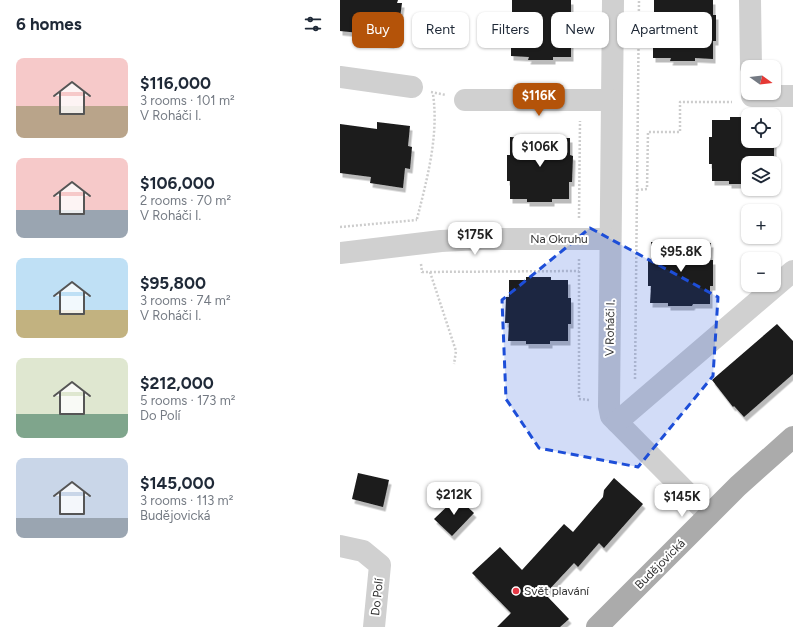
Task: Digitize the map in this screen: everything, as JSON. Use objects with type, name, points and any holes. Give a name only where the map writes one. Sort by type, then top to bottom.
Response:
[{"type":"main road","name":"Budějovická","points":[[597,627],[738,486],[793,437]]},
{"type":"street","name":"V Roháči I.","points":[[613,0],[609,406],[611,416],[709,515]]},
{"type":"street","points":[[750,0],[751,60]]},
{"type":"street","points":[[340,77],[422,90]]},
{"type":"street","points":[[781,96],[793,96]]},
{"type":"street","points":[[465,100],[612,100]]},
{"type":"street","name":"Na Okruhu","points":[[340,253],[441,241],[480,239],[610,239]]},
{"type":"street","points":[[617,422],[793,271]]},
{"type":"street","name":"Do Polí","points":[[340,546],[363,551],[380,565],[374,627]]},
{"type":"path","points":[[635,382],[639,0]]},
{"type":"path","points":[[422,90],[465,100]]},
{"type":"path","points":[[418,225],[417,219],[430,164],[435,110],[422,90]]},
{"type":"path","points":[[637,190],[647,189],[648,132],[680,132],[680,102],[741,97]]},
{"type":"path","points":[[579,219],[580,100]]},
{"type":"path","points":[[340,228],[417,219]]},
{"type":"path","points":[[579,255],[579,400],[593,400]]},
{"type":"path","points":[[421,261],[422,272],[579,270]]},
{"type":"path","points":[[430,272],[456,351],[454,364]]},
{"type":"highlighted area","points":[[590,228],[718,297],[713,376],[638,467],[539,448],[506,399],[502,300]]},
{"type":"building","points":[[340,0],[398,0],[397,3],[402,3],[401,12],[352,12],[352,32],[340,31]]},
{"type":"building","points":[[512,0],[571,0],[571,12],[551,12],[551,48],[571,48],[571,57],[553,57],[553,60],[528,60],[529,57],[511,56],[511,48],[543,48],[543,12],[512,12]]},
{"type":"building","points":[[654,0],[713,0],[713,15],[716,15],[716,41],[713,41],[713,59],[695,58],[695,61],[670,61],[671,58],[653,58],[653,48],[712,48],[712,12],[654,12]]},
{"type":"building","points":[[730,117],[741,117],[741,148],[774,148],[774,156],[741,156],[741,184],[729,184],[729,181],[712,181],[712,164],[709,164],[709,137],[712,137],[712,120],[730,120]]},
{"type":"building","points":[[377,122],[410,126],[408,146],[412,147],[410,169],[405,168],[403,188],[370,183],[371,177],[340,173],[340,124],[377,129]]},
{"type":"building","points":[[528,135],[553,135],[552,138],[570,138],[570,155],[573,156],[572,182],[569,182],[569,199],[552,199],[552,202],[527,202],[527,199],[510,199],[510,181],[507,181],[507,155],[510,155],[510,137],[528,138]]},
{"type":"building","points":[[668,239],[693,239],[693,242],[711,243],[710,260],[713,260],[713,286],[710,286],[710,304],[668,306],[668,303],[650,303],[651,286],[648,286],[648,259],[651,259],[651,242],[669,242]]},
{"type":"building","points":[[526,277],[551,277],[551,280],[568,280],[568,298],[571,298],[571,324],[568,324],[568,341],[550,341],[550,344],[526,344],[526,341],[508,341],[509,323],[505,323],[506,297],[509,297],[509,280],[526,280]]},
{"type":"building","points":[[777,324],[793,341],[793,374],[744,417],[734,406],[733,407],[712,380]]},
{"type":"building","points":[[358,473],[389,480],[383,507],[352,499]]},
{"type":"building","points":[[614,478],[643,504],[604,548],[599,543],[578,567],[574,563],[545,594],[569,619],[560,627],[497,627],[511,613],[472,573],[500,547],[522,570],[564,524],[573,532],[603,497],[604,490]]},
{"type":"building","points":[[457,497],[474,513],[452,536],[434,519]]},
{"type":"place","name":"Svět plavání","points":[[516,591]]}]
